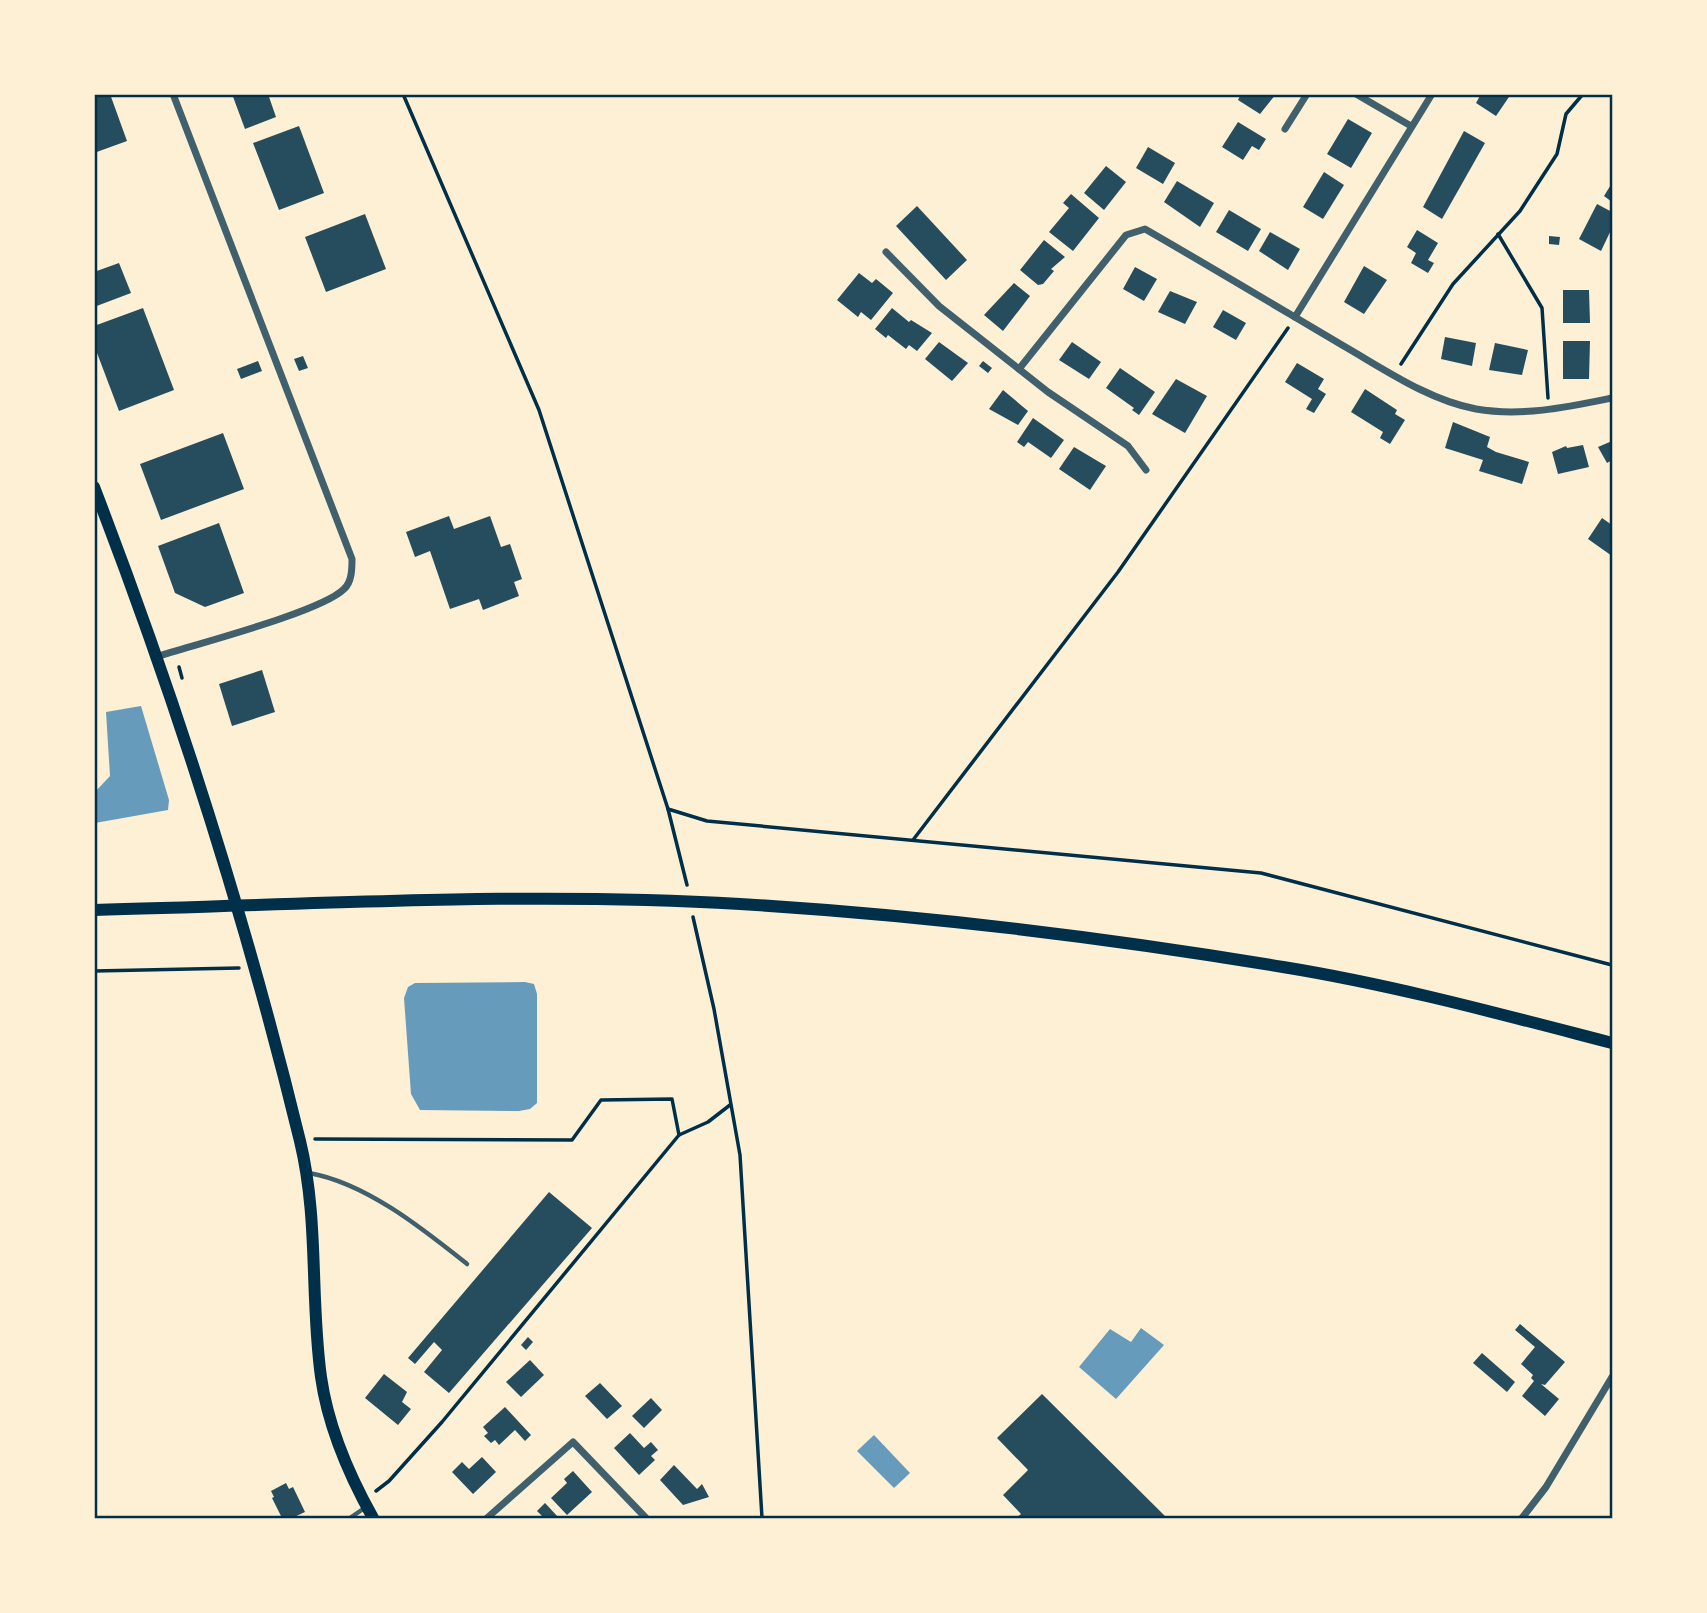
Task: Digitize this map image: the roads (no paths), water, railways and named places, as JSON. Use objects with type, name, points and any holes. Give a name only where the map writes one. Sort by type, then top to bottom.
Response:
[{"type":"main road","points":[[94,487],[159,656],[254,968],[301,1143],[315,1235],[321,1380],[334,1431],[367,1508]]},
{"type":"main road","points":[[94,910],[473,899],[688,902],[918,918],[1070,935],[1286,967],[1483,1010],[1612,1044]]},
{"type":"street","points":[[159,656],[314,606],[345,589],[351,574],[352,559],[173,94]]},
{"type":"street","points":[[1284,129],[1307,94]]},
{"type":"street","points":[[1356,94],[1410,126]]},
{"type":"street","points":[[1295,317],[1432,94]]},
{"type":"street","points":[[1019,369],[1126,235],[1145,229],[1394,375],[1444,401],[1476,409],[1549,410],[1612,398]]},
{"type":"street","points":[[886,252],[939,306],[1019,369],[1128,446],[1146,470]]},
{"type":"street","points":[[1522,1518],[1546,1486],[1612,1377]]},
{"type":"street","points":[[487,1518],[573,1441],[646,1518]]},
{"type":"lane","points":[[307,1172],[335,1179],[412,1221],[467,1264]]},
{"type":"lane","points":[[350,1518],[367,1508]]},
{"type":"water","points":[[141,706],[169,800],[168,810],[95,823],[95,792],[110,776],[106,712]]},
{"type":"water","points":[[415,983],[534,984],[537,994],[537,1103],[530,1109],[519,1111],[420,1110],[411,1094],[404,998],[408,987]]},
{"type":"water","points":[[1141,1328],[1164,1345],[1116,1399],[1079,1367],[1110,1329],[1131,1342]]},
{"type":"water","points":[[874,1435],[910,1473],[894,1488],[857,1451]]}]
